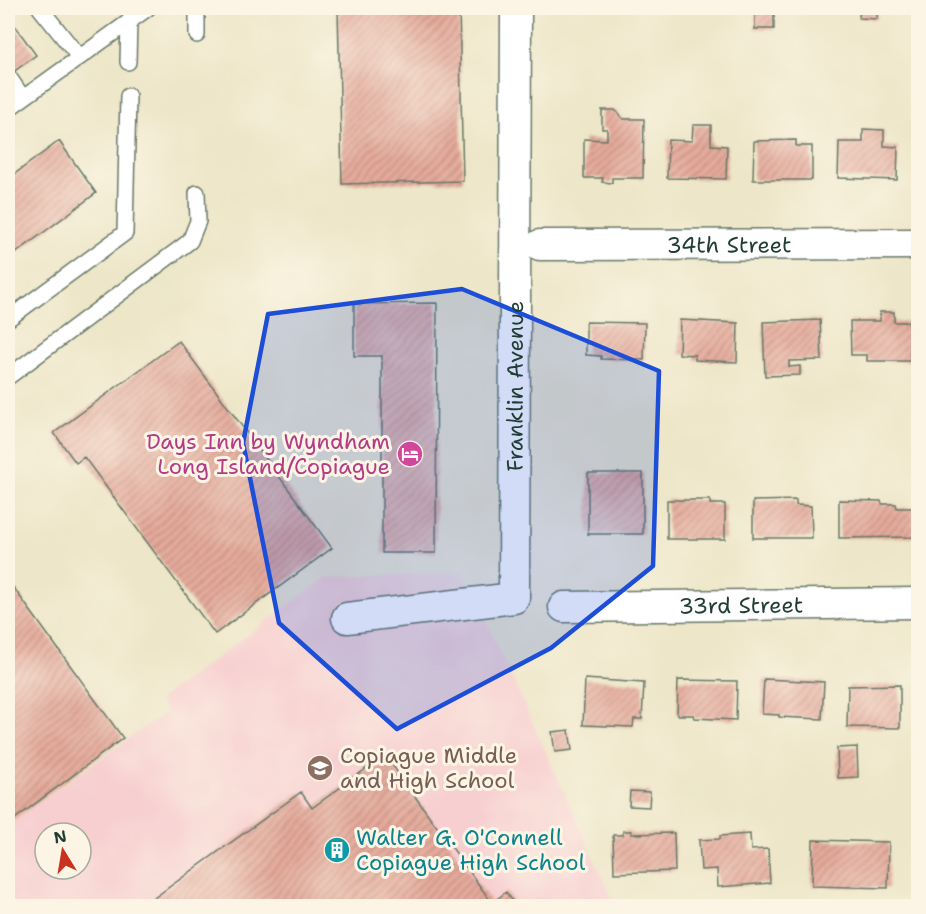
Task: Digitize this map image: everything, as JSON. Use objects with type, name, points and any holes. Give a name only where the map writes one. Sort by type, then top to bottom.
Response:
[{"type":"street","name":"Franklin Avenue","points":[[347,618],[514,598],[516,8]]},
{"type":"street","name":"34th Street","points":[[540,245],[918,244]]},
{"type":"street","name":"33rd Street","points":[[564,607],[918,603]]},
{"type":"lane","points":[[40,8],[79,57]]},
{"type":"lane","points":[[8,109],[148,8]]},
{"type":"lane","points":[[197,8],[197,35]]},
{"type":"lane","points":[[128,62],[129,21]]},
{"type":"lane","points":[[8,76],[23,98]]},
{"type":"lane","points":[[8,319],[125,233],[128,96]]},
{"type":"lane","points":[[8,376],[190,241],[198,221],[197,193]]},
{"type":"highlighted area","points":[[462,289],[659,371],[653,566],[551,648],[397,729],[279,623],[243,443],[268,314]]},
{"type":"shaded area","name":"Copiague Middle and High School","points":[[464,572],[616,906],[8,906],[8,824],[166,712],[159,700],[327,577]]},
{"type":"building","points":[[338,8],[459,8],[463,181],[342,184]]},
{"type":"building","points":[[755,8],[774,8],[774,29],[755,29]]},
{"type":"building","points":[[860,8],[877,8],[877,19],[859,18]]},
{"type":"building","points":[[10,19],[36,55],[8,76],[8,21]]},
{"type":"building","points":[[602,110],[615,110],[623,119],[644,119],[643,178],[612,178],[612,183],[602,182],[603,178],[584,178],[584,139],[607,140],[607,129],[602,129]]},
{"type":"building","points":[[693,125],[711,125],[711,145],[727,146],[726,179],[667,178],[668,140],[692,141]]},
{"type":"building","points":[[863,129],[884,130],[884,146],[898,147],[897,180],[838,178],[839,142],[863,142]]},
{"type":"building","points":[[796,140],[796,146],[812,146],[812,180],[753,180],[754,141]]},
{"type":"building","points":[[59,141],[96,193],[8,259],[8,179]]},
{"type":"building","name":"Days Inn by Wyndham Long Island/Copiague","points":[[437,303],[436,553],[382,553],[382,356],[354,356],[354,304]]},
{"type":"building","points":[[880,312],[894,312],[894,322],[910,322],[910,361],[867,361],[867,355],[851,355],[850,321],[880,321]]},
{"type":"building","points":[[680,320],[738,323],[737,362],[695,360],[695,355],[679,354]]},
{"type":"building","points":[[820,320],[822,360],[789,361],[789,367],[800,366],[800,375],[765,376],[763,322]]},
{"type":"building","points":[[586,322],[645,323],[644,360],[601,359],[601,356],[586,355]]},
{"type":"building","points":[[179,341],[332,548],[215,634],[84,457],[76,463],[54,433]]},
{"type":"building","points":[[588,473],[643,473],[643,534],[588,534]]},
{"type":"building","points":[[667,500],[710,500],[710,504],[725,504],[725,539],[667,539]]},
{"type":"building","points":[[796,500],[796,505],[811,506],[812,538],[753,538],[753,501]]},
{"type":"building","points":[[839,500],[881,501],[882,504],[896,504],[897,508],[915,508],[915,537],[839,538]]},
{"type":"building","points":[[8,580],[123,738],[8,824]]},
{"type":"building","points":[[585,679],[644,683],[642,719],[634,719],[633,727],[583,725]]},
{"type":"building","points":[[764,679],[824,682],[822,719],[762,714]]},
{"type":"building","points":[[678,680],[737,681],[736,720],[677,715]]},
{"type":"building","points":[[900,685],[900,728],[847,727],[848,686]]},
{"type":"building","points":[[569,730],[572,750],[555,752],[552,732]]},
{"type":"building","points":[[857,747],[858,777],[838,778],[837,748]]},
{"type":"building","name":"Walter G. O'Connell Copiague High School","points":[[385,755],[492,903],[506,892],[516,906],[143,906],[301,792],[312,808]]},
{"type":"building","points":[[630,791],[650,792],[649,807],[629,806]]},
{"type":"building","points":[[623,831],[631,831],[631,834],[674,833],[675,871],[614,873],[613,835],[623,835]]},
{"type":"building","points":[[750,834],[751,850],[768,849],[770,883],[718,887],[717,869],[701,870],[699,840]]},
{"type":"building","points":[[813,840],[889,842],[888,888],[812,886]]},
{"type":"place","name":"Days Inn by Wyndham Long Island/Copiague","points":[[410,454]]},
{"type":"place","name":"Copiague Middle and High School","points":[[320,768]]},
{"type":"place","name":"Walter G. O'Connell Copiague High School","points":[[337,850]]}]
